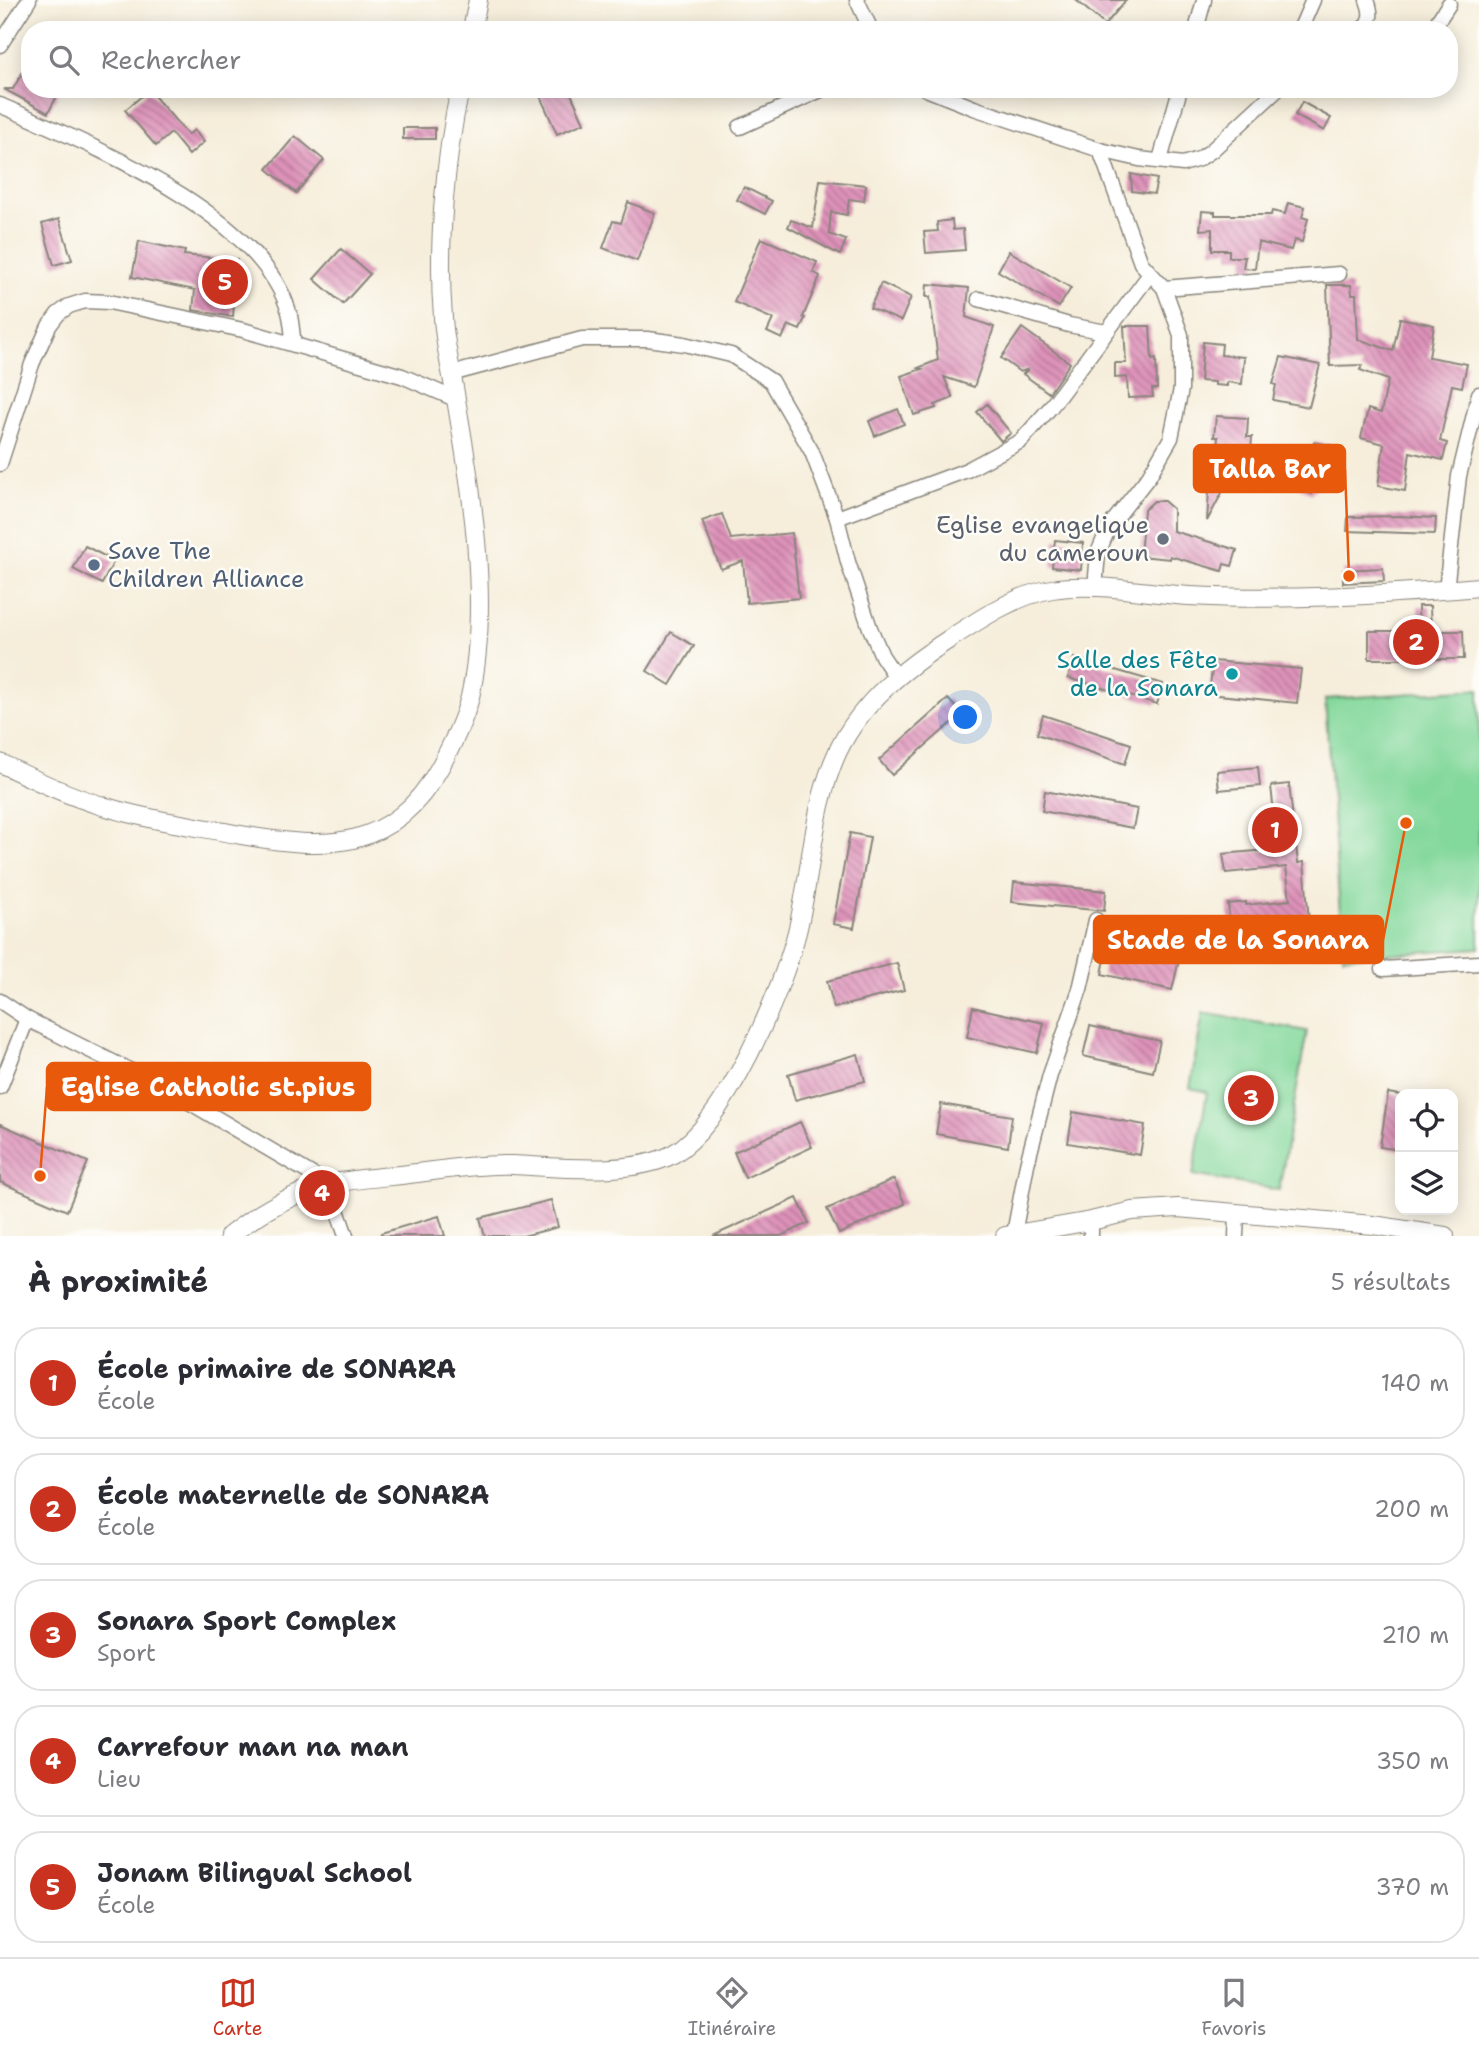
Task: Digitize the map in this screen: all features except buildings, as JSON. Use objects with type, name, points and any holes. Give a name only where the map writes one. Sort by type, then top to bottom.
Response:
[{"type":"street","points":[[0,45],[29,0]]},
{"type":"street","points":[[474,21],[478,0]]},
{"type":"street","points":[[857,0],[867,21]]},
{"type":"street","points":[[1198,21],[1204,0]]},
{"type":"street","points":[[1304,21],[1313,0]]},
{"type":"street","points":[[1367,0],[1371,11],[1369,21]]},
{"type":"street","points":[[1438,21],[1449,4]]},
{"type":"street","points":[[0,763],[102,806],[171,822],[298,843],[325,844],[360,838],[387,828],[402,816],[437,773],[453,744],[469,699],[479,619],[473,519],[443,321],[442,264],[450,136],[458,98]]},
{"type":"street","points":[[740,127],[803,98]]},
{"type":"street","points":[[949,98],[1100,150],[1139,159],[1183,163],[1199,159],[1211,151],[1268,98]]},
{"type":"street","points":[[1160,160],[1177,98]]},
{"type":"street","points":[[0,105],[94,146],[147,173],[194,204],[233,235],[261,262],[278,288],[289,312],[294,344]]},
{"type":"street","points":[[1095,587],[1098,553],[1109,527],[1149,476],[1171,438],[1181,389],[1181,335],[1164,288],[1141,264],[1100,150]]},
{"type":"street","points":[[837,518],[967,470],[1021,441],[1050,408],[1150,274]]},
{"type":"street","points":[[1164,288],[1339,274]]},
{"type":"street","points":[[979,299],[1069,325],[1106,332]]},
{"type":"street","points":[[0,464],[41,342],[58,314],[69,306],[85,301],[108,302],[201,320],[294,344],[402,376],[455,399]]},
{"type":"street","points":[[452,374],[582,339],[648,339],[732,355],[771,381],[812,452],[837,518],[855,587],[870,628],[882,656],[896,677]]},
{"type":"street","points":[[1446,590],[1459,476],[1479,394]]},
{"type":"street","points":[[229,1236],[266,1209],[328,1184],[489,1165],[618,1167],[649,1163],[672,1155],[691,1140],[733,1084],[757,1038],[774,996],[796,934],[826,784],[838,752],[857,718],[896,677],[972,625],[1014,603],[1051,589],[1095,587],[1188,596],[1301,598],[1479,587]]},
{"type":"street","points":[[1096,920],[1080,989],[1050,1074],[1009,1235],[1091,1229],[1132,1211],[1178,1208],[1445,1236]]},
{"type":"street","points":[[1383,969],[1479,963]]},
{"type":"street","points":[[0,1001],[27,1019],[167,1089],[328,1184],[346,1236]]},
{"type":"street","points":[[0,1087],[27,1019]]},
{"type":"street","points":[[1236,1236],[1237,1213]]},
{"type":"green space","points":[[1479,689],[1479,948],[1343,957],[1325,699]]},
{"type":"green space","points":[[1203,1013],[1307,1031],[1279,1190],[1193,1175],[1207,1092],[1190,1088]]},
{"type":"place","name":"Jonam Bilingual School","points":[[225,282]]},
{"type":"place","name":"Eglise evangelique du cameroun","points":[[1163,539]]},
{"type":"place","name":"Save The Children Alliance","points":[[94,565]]},
{"type":"place","name":"Talla Bar","points":[[1349,576]]},
{"type":"place","name":"École maternelle de SONARA","points":[[1416,642]]},
{"type":"place","name":"Salle des Fête de la Sonara","points":[[1232,674]]},
{"type":"place","name":"Stade de la Sonara","points":[[1406,823]]},
{"type":"place","name":"École primaire de SONARA","points":[[1275,830]]},
{"type":"place","name":"Sonara Sport Complex","points":[[1251,1098]]},
{"type":"place","name":"Eglise Catholic st.pius","points":[[40,1176]]},
{"type":"place","name":"Carrefour man na man","points":[[322,1193]]}]
